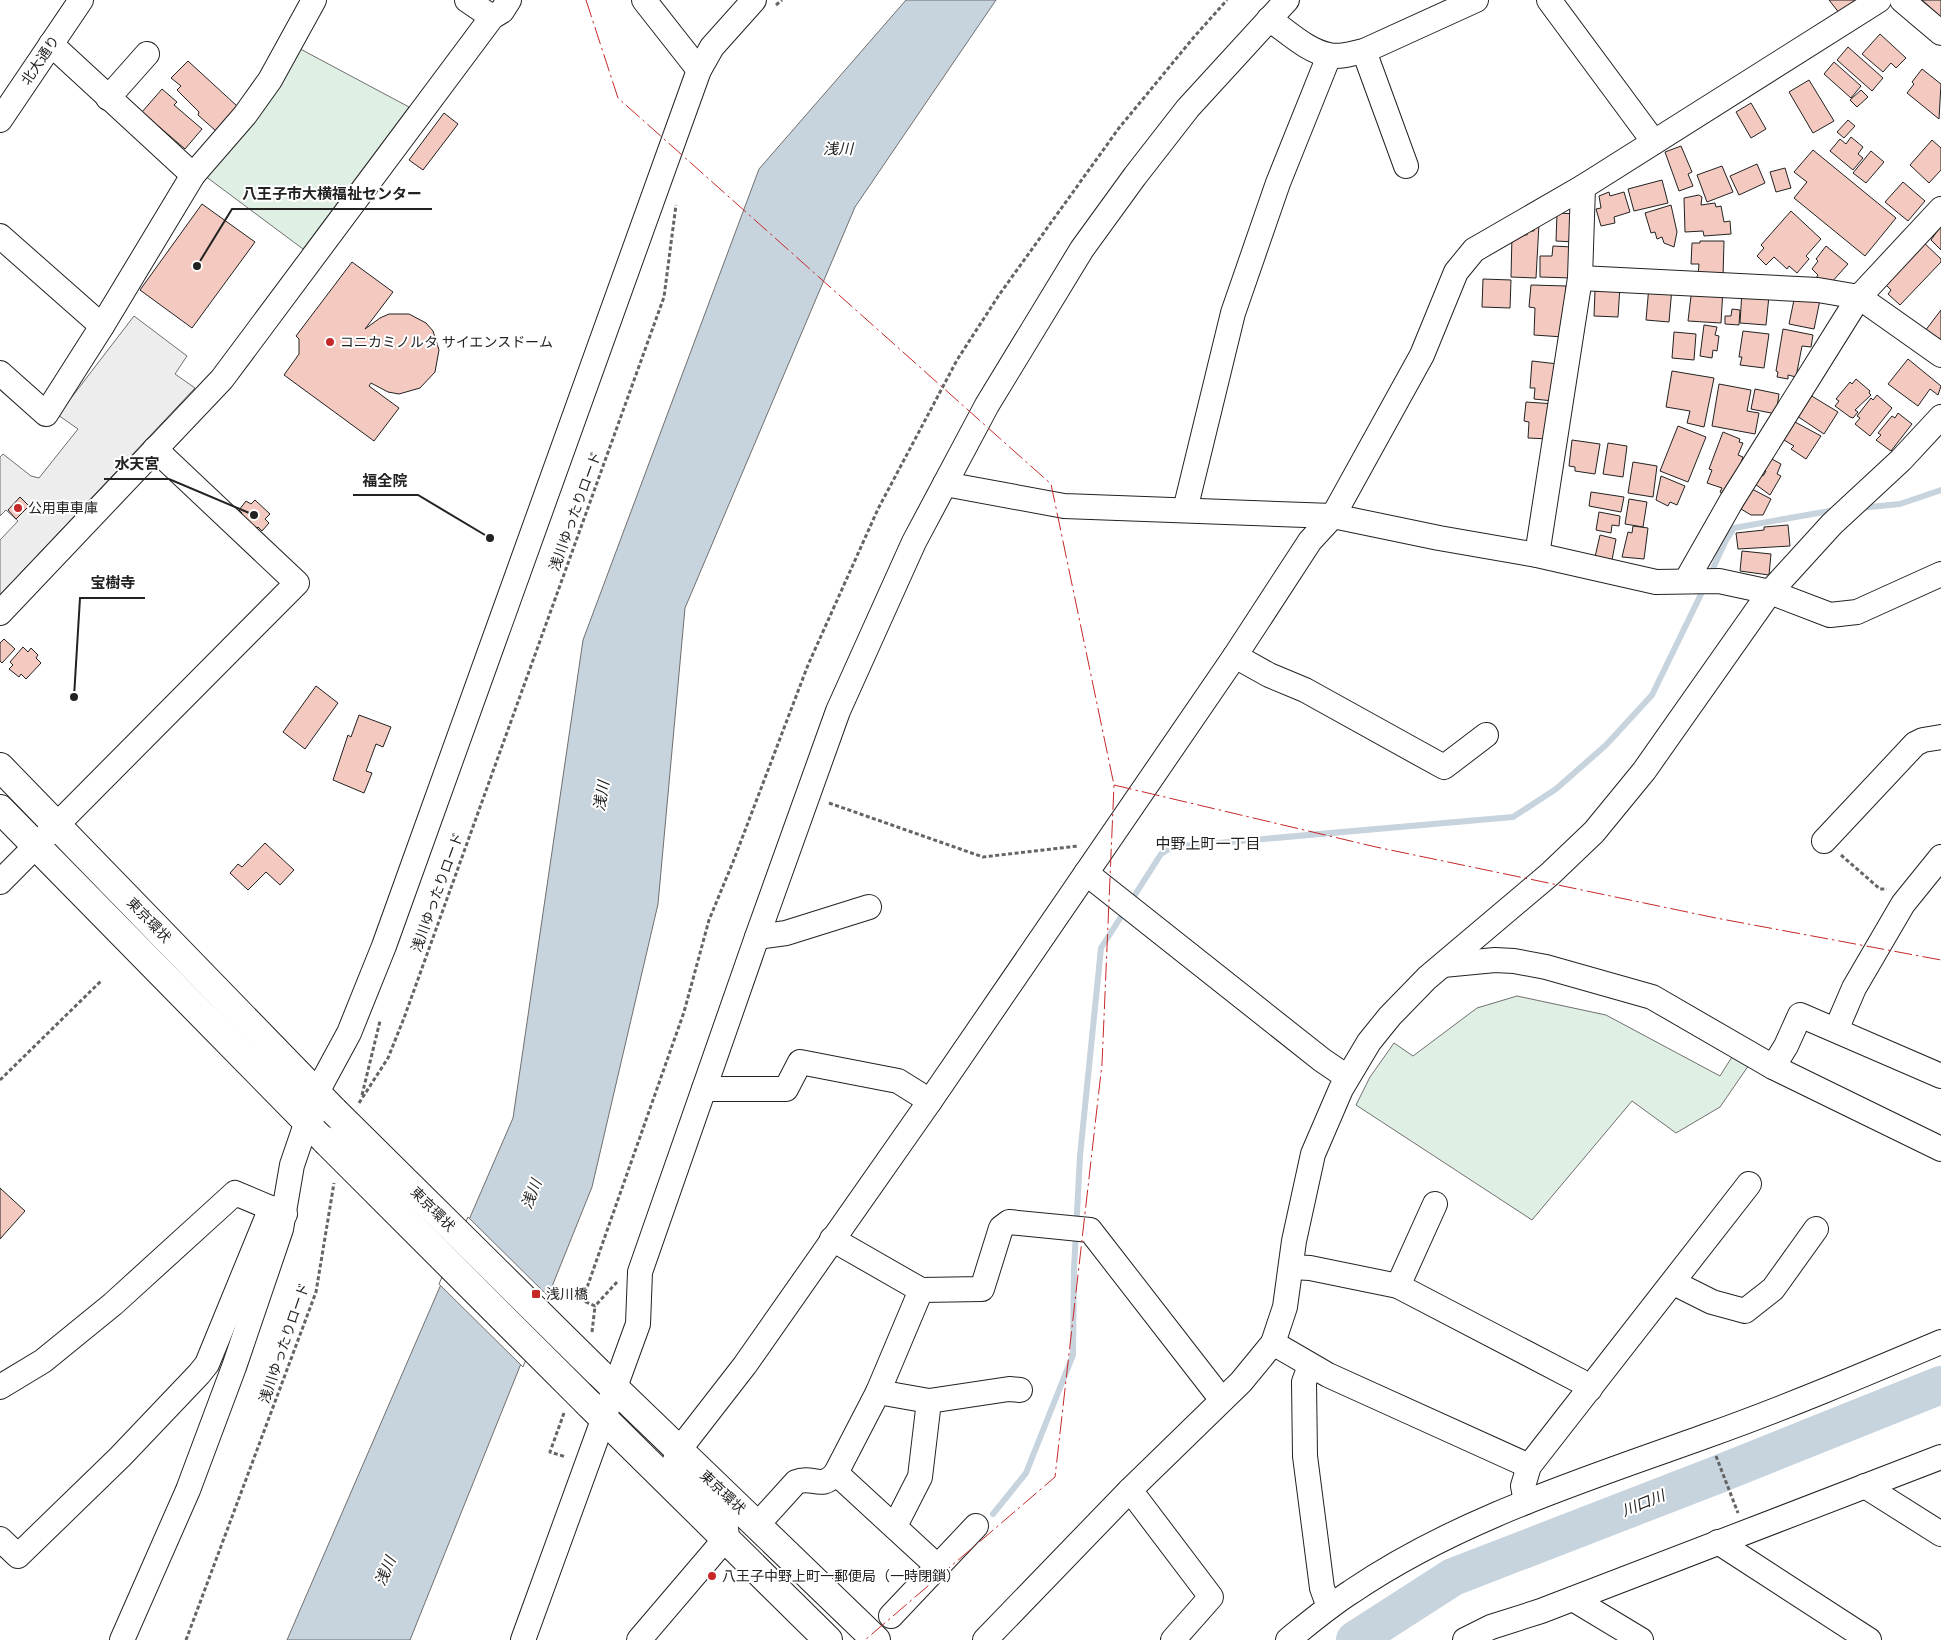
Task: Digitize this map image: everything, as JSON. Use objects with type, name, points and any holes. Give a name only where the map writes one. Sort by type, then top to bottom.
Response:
[{"type":"highway","name":"東京環状","points":[[0,767],[56,825],[337,1103],[606,1381],[876,1640]]},
{"type":"highway","name":"東京環状","points":[[0,810],[306,1122],[828,1640]]},
{"type":"street","name":"北大通り","points":[[0,120],[81,0]]},
{"type":"street","points":[[467,0],[492,17]]},
{"type":"street","points":[[0,613],[222,379],[492,17],[502,11],[509,0]]},
{"type":"street","points":[[644,0],[699,70]]},
{"type":"street","points":[[523,1640],[606,1381],[638,1324],[640,1272],[807,796],[854,673],[914,542],[1022,345],[1091,236],[1188,108],[1287,0]]},
{"type":"street","points":[[1269,19],[1310,47],[1329,56],[1346,55],[1364,50],[1476,0]]},
{"type":"street","points":[[1549,0],[1654,142]]},
{"type":"street","points":[[638,1640],[726,1538],[728,1528],[718,1511],[677,1469],[674,1463],[679,1450],[745,1366],[930,1101],[1235,656],[1310,541],[1333,516],[1422,355],[1456,272],[1474,250],[1583,187],[1879,0]]},
{"type":"street","points":[[1902,0],[1941,33]]},
{"type":"street","points":[[0,373],[46,414],[102,326],[193,175],[245,115],[270,80],[311,1]]},
{"type":"street","points":[[122,1640],[210,1434],[265,1279],[278,1211],[306,1122],[337,1103],[350,1033],[384,946],[699,70],[712,47],[743,4]]},
{"type":"street","points":[[51,44],[193,175]]},
{"type":"street","points":[[1364,50],[1406,166]]},
{"type":"street","points":[[108,98],[147,54]]},
{"type":"street","points":[[1185,510],[1233,313],[1278,183],[1329,56]]},
{"type":"street","points":[[1537,555],[1580,278],[1583,187]]},
{"type":"street","points":[[1689,581],[1732,500],[1859,297],[1941,209]]},
{"type":"street","points":[[0,236],[102,326]]},
{"type":"street","points":[[1580,278],[1818,290],[1859,297],[1941,356]]},
{"type":"street","points":[[999,1636],[1130,1490],[1251,1372],[1273,1343],[1285,1307],[1313,1154],[1347,1077],[1369,1042],[1390,1016],[1443,965],[1550,874],[1616,806],[1770,592],[1834,523],[1901,460],[1941,417]]},
{"type":"street","points":[[0,882],[297,583],[155,449]]},
{"type":"street","points":[[945,484],[1064,506],[1333,516],[1439,538],[1537,555],[1656,582],[1719,581],[1770,592],[1830,615],[1857,612],[1941,574]]},
{"type":"street","points":[[1235,656],[1269,675],[1305,690],[1444,767],[1486,735]]},
{"type":"street","points":[[1824,841],[1915,744],[1924,740],[1941,737]]},
{"type":"street","points":[[1086,873],[1322,1060],[1347,1077]]},
{"type":"street","points":[[1836,1030],[1854,988],[1903,904],[1932,873]]},
{"type":"street","points":[[757,937],[786,933],[869,907]]},
{"type":"street","points":[[1443,965],[1495,960],[1514,961],[1546,967],[1652,997],[1773,1067],[1941,1149]]},
{"type":"street","points":[[1773,1067],[1786,1046],[1800,1016],[1941,1076]]},
{"type":"street","points":[[704,1089],[786,1089],[800,1062],[898,1081],[930,1101]]},
{"type":"street","points":[[1526,1502],[1523,1486],[1529,1466],[1674,1283],[1749,1184]]},
{"type":"street","points":[[0,1386],[43,1361],[113,1304],[235,1192],[278,1211]]},
{"type":"street","points":[[1398,1286],[1435,1204]]},
{"type":"street","points":[[0,1539],[18,1556],[120,1457],[199,1374],[207,1364],[278,1211]]},
{"type":"street","points":[[832,1239],[921,1290],[982,1289],[1001,1228],[1009,1222],[1090,1230],[1222,1400]]},
{"type":"street","points":[[1674,1283],[1712,1302],[1745,1311],[1773,1289],[1816,1229]]},
{"type":"street","points":[[1291,1267],[1310,1268],[1398,1286],[1580,1381],[1590,1389]]},
{"type":"street","points":[[758,1525],[796,1482],[801,1480],[824,1483],[829,1481],[836,1473],[878,1392],[921,1290]]},
{"type":"street","points":[[1288,1640],[1329,1607],[1404,1560],[1526,1502],[1708,1435],[1941,1342]]},
{"type":"street","points":[[1273,1343],[1310,1366],[1529,1466]]},
{"type":"street","points":[[1310,1366],[1304,1382],[1305,1456],[1322,1588],[1325,1601],[1329,1607]]},
{"type":"street","points":[[878,1392],[929,1401],[1008,1389],[1020,1390]]},
{"type":"street","points":[[895,1526],[920,1477],[929,1401]]},
{"type":"street","points":[[1465,1640],[1491,1627],[1573,1599],[1941,1457]]},
{"type":"street","points":[[836,1473],[937,1566]]},
{"type":"street","points":[[1865,1486],[1941,1534]]},
{"type":"street","points":[[1130,1490],[1211,1597],[1173,1640]]},
{"type":"street","points":[[891,1616],[976,1526]]},
{"type":"street","points":[[1718,1542],[1869,1640]]},
{"type":"street","points":[[1573,1599],[1641,1640]]},
{"type":"path","name":"浅川ゆったりロード","points":[[337,1103],[361,1098],[388,1058],[404,1018],[664,297],[676,201]]},
{"type":"path","points":[[807,796],[983,857],[1106,843]]},
{"type":"path","points":[[1824,841],[1880,889],[1932,873]]},
{"type":"path","points":[[0,1080],[101,981]]},
{"type":"path","name":"浅川ゆったりロード","points":[[186,1640],[316,1292],[336,1176]]},
{"type":"path","points":[[584,1296],[586,1302],[595,1306],[619,1281]]},
{"type":"path","points":[[1708,1435],[1741,1521]]},
{"type":"path","points":[[550,1452],[575,1460]]},
{"type":"green space","points":[[291,44],[409,107],[303,249],[197,170]]},
{"type":"green space","points":[[1517,996],[1606,1015],[1720,1076],[1735,1052],[1751,1062],[1720,1107],[1676,1133],[1632,1101],[1532,1220],[1356,1105],[1370,1077],[1394,1043],[1413,1056],[1477,1008]]},
{"type":"shaded area","points":[[134,316],[187,356],[175,374],[195,388],[0,595],[0,540],[18,521],[6,510],[0,516],[0,457],[3,454],[31,476],[39,478],[78,429],[58,415]]},
{"type":"water","name":"浅川","points":[[906,0],[996,0],[855,207],[685,608],[658,904],[592,1187],[410,1640],[287,1640],[513,1118],[583,640],[759,169]]},
{"type":"pier","points":[[468,1217],[550,1298],[523,1367],[439,1284]]},
{"type":"building","points":[[1829,0],[1857,0],[1840,14]]},
{"type":"building","points":[[1922,0],[1941,0],[1941,17]]},
{"type":"building","points":[[1880,34],[1906,58],[1896,68],[1891,63],[1883,72],[1862,54]]},
{"type":"building","points":[[1848,47],[1883,78],[1872,91],[1837,60]]},
{"type":"building","points":[[188,61],[237,106],[216,131],[198,115],[199,112],[177,90],[181,86],[171,78]]},
{"type":"building","points":[[1834,62],[1861,86],[1851,98],[1824,74]]},
{"type":"building","points":[[1922,69],[1941,84],[1939,119],[1907,93],[1914,84],[1912,82]]},
{"type":"building","points":[[1809,80],[1834,121],[1813,133],[1789,92]]},
{"type":"building","points":[[162,89],[177,102],[174,105],[202,129],[185,149],[142,112]]},
{"type":"building","points":[[1861,90],[1868,97],[1857,107],[1850,100]]},
{"type":"building","points":[[1751,103],[1766,129],[1751,138],[1736,112]]},
{"type":"building","points":[[444,113],[458,124],[423,170],[409,160]]},
{"type":"building","points":[[1848,120],[1855,126],[1844,138],[1837,132]]},
{"type":"building","points":[[1851,137],[1863,147],[1858,154],[1863,158],[1853,170],[1830,151],[1840,139],[1846,144]]},
{"type":"building","points":[[1932,140],[1941,148],[1941,170],[1929,183],[1910,165]]},
{"type":"building","points":[[1681,146],[1692,172],[1688,174],[1693,186],[1679,191],[1665,152]]},
{"type":"building","points":[[1813,150],[1896,218],[1865,256],[1794,198],[1807,182],[1794,172]]},
{"type":"building","points":[[1871,151],[1884,162],[1866,183],[1853,173]]},
{"type":"building","points":[[1757,164],[1765,183],[1739,195],[1730,176]]},
{"type":"building","points":[[1722,166],[1733,192],[1707,202],[1697,175]]},
{"type":"building","points":[[1785,168],[1791,188],[1776,192],[1770,172]]},
{"type":"building","points":[[1662,180],[1668,203],[1634,211],[1628,189]]},
{"type":"building","points":[[1903,182],[1925,201],[1908,221],[1885,202]]},
{"type":"building","points":[[1609,192],[1610,196],[1624,192],[1630,212],[1614,217],[1615,223],[1601,226],[1596,209],[1601,208],[1599,196]]},
{"type":"building","points":[[1699,195],[1702,197],[1701,205],[1715,203],[1716,207],[1721,206],[1724,222],[1730,221],[1731,234],[1704,236],[1703,231],[1685,232],[1684,198]]},
{"type":"building","points":[[202,204],[255,242],[192,328],[140,290]]},
{"type":"building","points":[[1671,205],[1677,232],[1674,247],[1664,243],[1662,237],[1657,239],[1655,232],[1651,233],[1645,213]]},
{"type":"building","points":[[1791,211],[1821,239],[1806,256],[1809,259],[1797,273],[1789,266],[1787,269],[1774,257],[1766,265],[1757,256],[1764,248],[1761,245]]},
{"type":"building","points":[[1557,213],[1577,214],[1575,242],[1556,241]]},
{"type":"building","points":[[1534,224],[1539,224],[1536,278],[1511,277],[1512,235],[1527,235],[1528,231],[1534,231]]},
{"type":"building","points":[[1941,226],[1941,250],[1931,240]]},
{"type":"building","points":[[1920,239],[1941,259],[1941,262],[1900,305],[1888,294],[1891,290],[1882,281]]},
{"type":"building","points":[[1700,241],[1724,241],[1723,277],[1698,276],[1699,264],[1691,264],[1692,243],[1700,243]]},
{"type":"building","points":[[1553,246],[1572,247],[1571,278],[1540,277],[1540,256],[1552,256]]},
{"type":"building","points":[[1826,246],[1848,264],[1830,284],[1823,284],[1816,278],[1818,275],[1812,269],[1818,261],[1816,259]]},
{"type":"building","points":[[352,262],[393,292],[365,329],[389,314],[409,314],[426,323],[433,331],[439,350],[435,372],[420,388],[399,394],[388,392],[371,383],[369,386],[399,408],[374,441],[284,375],[299,354],[299,339],[296,336]]},
{"type":"building","points":[[1483,279],[1511,280],[1510,308],[1482,307]]},
{"type":"building","points":[[1531,285],[1566,286],[1563,337],[1534,335],[1535,308],[1529,307]]},
{"type":"building","points":[[1599,285],[1620,286],[1618,317],[1594,316],[1595,291],[1599,291]]},
{"type":"building","points":[[1649,286],[1672,288],[1669,322],[1646,320]]},
{"type":"building","points":[[1692,288],[1723,289],[1721,323],[1688,321]]},
{"type":"building","points":[[1742,291],[1769,296],[1766,325],[1740,323]]},
{"type":"building","points":[[1795,295],[1820,300],[1814,329],[1789,324]]},
{"type":"building","points":[[1732,309],[1740,310],[1739,325],[1725,324],[1725,316],[1731,316]]},
{"type":"building","points":[[1941,310],[1941,343],[1925,331]]},
{"type":"building","points":[[1704,325],[1717,327],[1715,335],[1719,336],[1717,351],[1713,350],[1712,358],[1700,356]]},
{"type":"building","points":[[1783,329],[1813,335],[1811,347],[1802,346],[1796,377],[1788,375],[1788,379],[1777,377],[1778,372],[1776,371]]},
{"type":"building","points":[[1743,331],[1769,334],[1764,368],[1740,365],[1742,357],[1739,357]]},
{"type":"building","points":[[1674,332],[1696,334],[1694,360],[1672,358]]},
{"type":"building","points":[[1908,359],[1941,386],[1938,395],[1930,389],[1918,406],[1888,384]]},
{"type":"building","points":[[1532,361],[1558,364],[1553,401],[1534,399],[1535,388],[1530,388]]},
{"type":"building","points":[[1672,371],[1714,378],[1704,427],[1687,423],[1690,411],[1666,407]]},
{"type":"building","points":[[1856,379],[1870,391],[1871,395],[1855,410],[1858,412],[1853,418],[1835,406],[1839,401],[1836,399],[1850,382],[1852,384]]},
{"type":"building","points":[[1719,384],[1751,390],[1747,411],[1759,413],[1755,434],[1712,426]]},
{"type":"building","points":[[1755,389],[1779,394],[1776,414],[1751,409]]},
{"type":"building","points":[[1810,395],[1838,412],[1824,434],[1797,416]]},
{"type":"building","points":[[1877,395],[1892,408],[1870,436],[1855,424],[1860,418],[1857,416],[1871,398],[1873,400]]},
{"type":"building","points":[[1526,402],[1555,404],[1549,439],[1528,438],[1529,422],[1524,421]]},
{"type":"building","points":[[1898,413],[1912,424],[1891,451],[1876,440],[1881,435],[1878,433],[1892,416],[1895,418]]},
{"type":"building","points":[[1795,422],[1821,436],[1806,459],[1791,449],[1794,446],[1784,440]]},
{"type":"building","points":[[1678,426],[1706,437],[1688,482],[1660,471]]},
{"type":"building","points":[[1723,432],[1740,439],[1739,442],[1743,443],[1738,455],[1743,457],[1729,496],[1720,492],[1722,488],[1707,483],[1712,470],[1709,469]]},
{"type":"building","points":[[1572,440],[1600,444],[1595,474],[1575,471],[1575,467],[1569,466]]},
{"type":"building","points":[[1608,443],[1627,446],[1623,477],[1603,474]]},
{"type":"building","points":[[1770,458],[1781,464],[1777,474],[1781,476],[1770,495],[1755,484],[1760,474],[1763,476],[1766,471],[1763,469]]},
{"type":"building","points":[[1633,462],[1657,466],[1653,497],[1628,493]]},
{"type":"building","points":[[1661,476],[1685,486],[1677,505],[1670,502],[1668,506],[1656,500]]},
{"type":"building","points":[[1752,489],[1771,499],[1763,515],[1751,515],[1741,509]]},
{"type":"building","points":[[1591,492],[1624,497],[1621,512],[1589,506]]},
{"type":"building","name":"公用車車庫","points":[[20,497],[29,506],[16,519],[8,510]]},
{"type":"building","points":[[1629,499],[1647,502],[1643,527],[1625,524]]},
{"type":"building","points":[[255,500],[270,514],[265,519],[269,523],[262,531],[258,527],[254,531],[239,517],[242,513],[239,510],[246,501],[251,504]]},
{"type":"building","points":[[1599,512],[1620,516],[1619,526],[1612,525],[1611,533],[1596,530]]},
{"type":"building","points":[[1788,525],[1790,546],[1738,549],[1736,533],[1764,530],[1764,527]]},
{"type":"building","points":[[1633,526],[1648,528],[1644,559],[1622,557],[1628,532],[1632,533]]},
{"type":"building","points":[[1600,535],[1616,539],[1612,560],[1595,557]]},
{"type":"building","points":[[1742,551],[1771,554],[1769,575],[1740,571]]},
{"type":"building","points":[[4,639],[15,649],[2,663],[0,661],[0,643]]},
{"type":"building","points":[[23,647],[28,652],[31,648],[38,655],[36,658],[41,663],[26,679],[21,674],[19,677],[9,669],[13,665],[10,662]]},
{"type":"building","points":[[316,686],[338,703],[305,749],[283,732]]},
{"type":"building","points":[[359,715],[391,727],[383,747],[376,744],[366,771],[372,773],[364,793],[333,780],[348,735],[351,737]]},
{"type":"building","points":[[265,843],[294,870],[280,885],[266,872],[248,890],[230,873],[238,864],[242,867]]},
{"type":"building","points":[[0,1188],[25,1211],[0,1239]]},
{"type":"waterway","points":[[1860,508],[1900,504],[1941,490]]},
{"type":"waterway","points":[[1709,577],[1726,540],[1734,528],[1835,510]]},
{"type":"waterway","points":[[993,1514],[1026,1473],[1073,1355],[1074,1269],[1080,1156],[1101,948],[1161,854],[1172,847],[1513,817],[1556,789],[1606,745],[1652,695],[1705,586]]},
{"type":"waterway","name":"川口川","points":[[1355,1640],[1453,1577],[1714,1476],[1941,1385]]},
{"type":"power","points":[[586,0],[618,98],[1051,484],[1114,785],[1102,1064],[1055,1477],[865,1640]]},
{"type":"power","points":[[1114,785],[1376,847],[1716,918],[1941,960]]},
{"type":"place","name":"八王子市大横福祉センター","points":[[197,266]]},
{"type":"place","name":"コニカミノルタ サイエンスドーム","points":[[330,342]]},
{"type":"place","name":"公用車車庫","points":[[18,508]]},
{"type":"place","name":"水天宮","points":[[254,515]]},
{"type":"place","name":"福全院","points":[[490,538]]},
{"type":"place","name":"宝樹寺","points":[[74,697]]},
{"type":"place","name":"浅川橋","points":[[536,1294]]},
{"type":"place","name":"八王子中野上町一郵便局（一時閉鎖）","points":[[712,1576]]},
{"type":"district","name":"中野上町一丁目","points":[[1208,843]]}]
